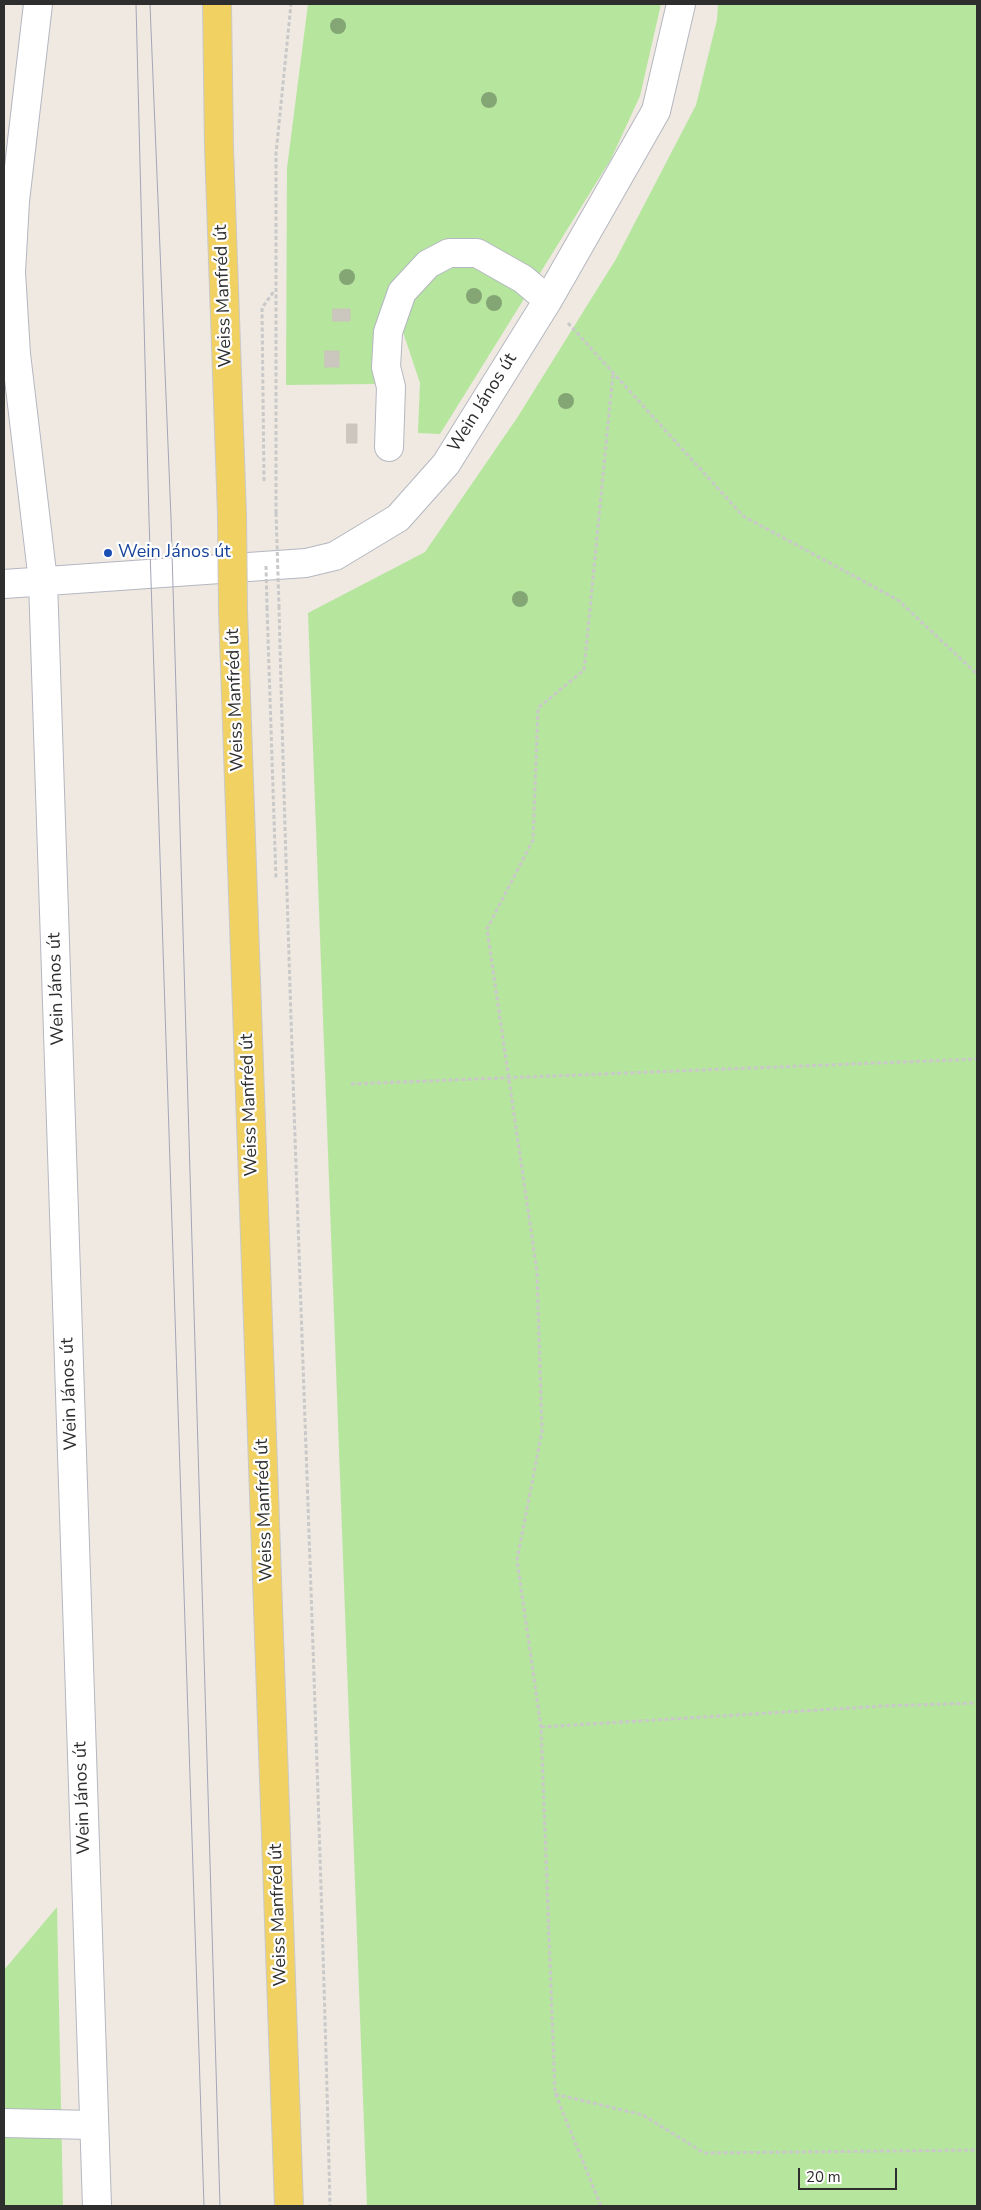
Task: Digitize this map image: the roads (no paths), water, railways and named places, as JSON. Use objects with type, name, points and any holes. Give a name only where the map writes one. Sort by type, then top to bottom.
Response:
[{"type":"main road","name":"Weiss Manfréd út","points":[[217,4],[232,515],[233,610],[289,2206]]},
{"type":"street","points":[[38,4],[15,201],[11,272],[16,354],[43,581]]},
{"type":"street","name":"Wein János út","points":[[4,584],[306,563],[335,556],[398,518],[446,464],[548,300],[656,111],[681,4]]},
{"type":"street","points":[[389,447],[390,387],[386,367],[388,332],[402,292],[428,264],[448,253],[477,253],[523,278],[548,300]]},
{"type":"street","name":"Wein János út","points":[[43,581],[97,2206]]},
{"type":"street","points":[[4,2123],[93,2125]]},
{"type":"tram line","points":[[136,4],[149,519],[204,2206]]},
{"type":"tram line","points":[[150,4],[171,518],[220,2206]]},
{"type":"place","name":"Wein János út","points":[[108,553]]}]
